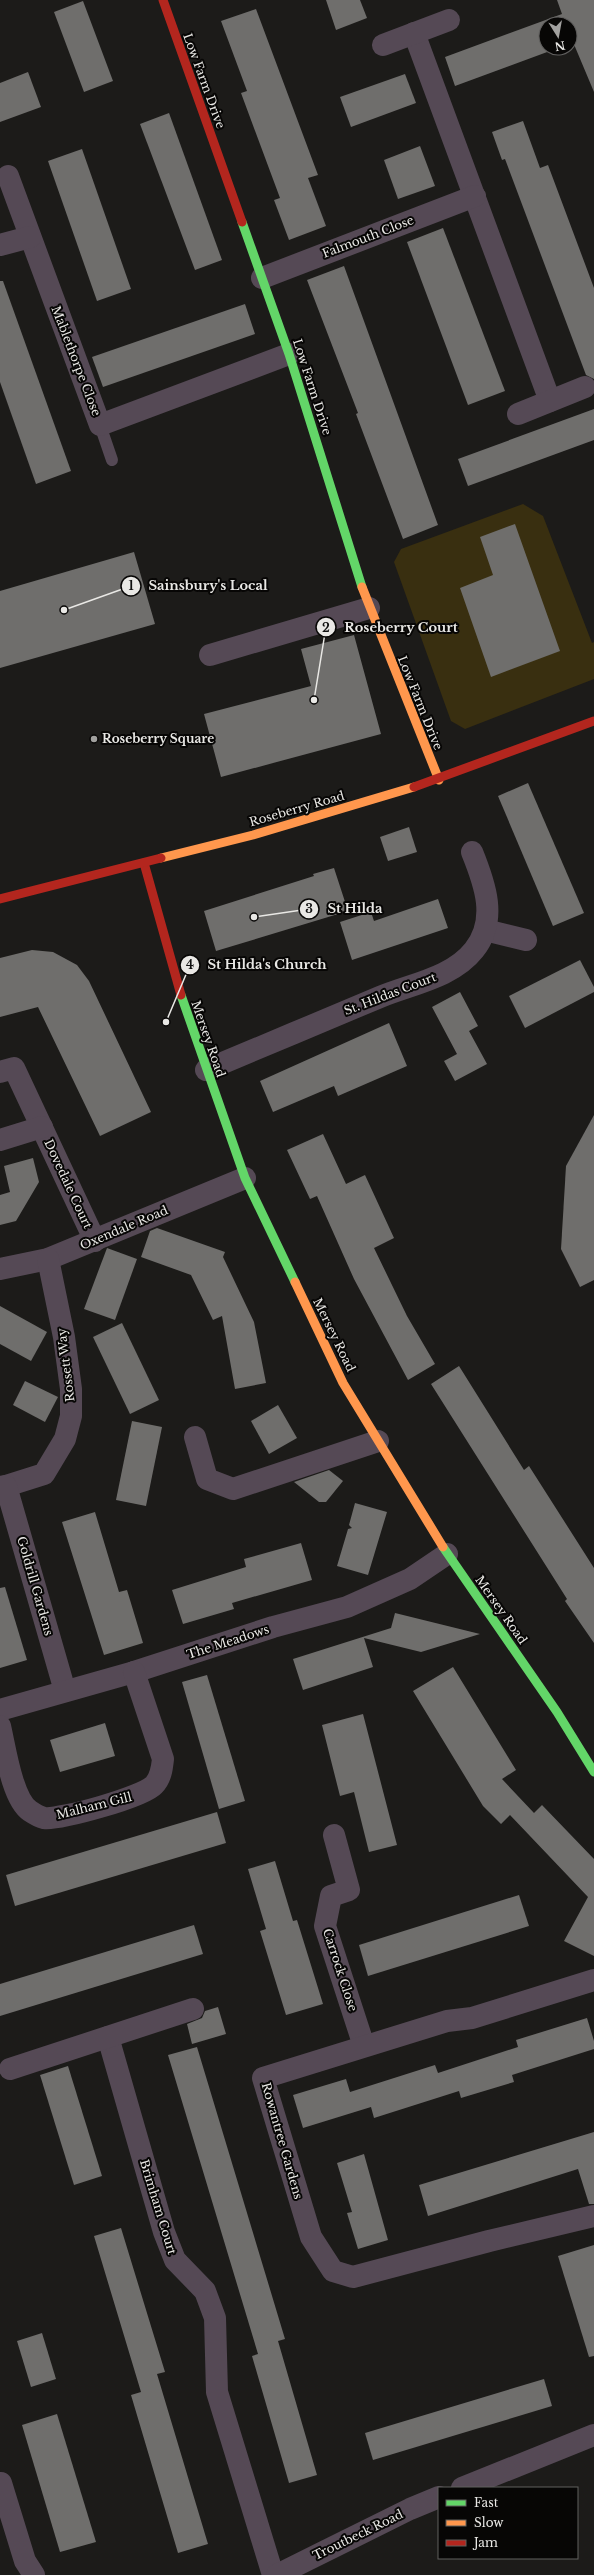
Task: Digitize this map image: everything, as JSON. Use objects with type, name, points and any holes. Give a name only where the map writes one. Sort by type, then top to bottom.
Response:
[{"type":"street","name":"Low Farm Drive","points":[[163,0],[289,354],[369,608],[439,780]]},
{"type":"street","points":[[383,45],[449,20]]},
{"type":"street","points":[[414,33],[550,400]]},
{"type":"street","name":"Mablethorpe Close","points":[[8,176],[100,425],[289,354]]},
{"type":"street","name":"Falmouth Close","points":[[262,278],[475,196]]},
{"type":"street","points":[[0,245],[30,237]]},
{"type":"street","points":[[518,414],[585,386]]},
{"type":"street","points":[[210,655],[369,608]]},
{"type":"street","name":"Roseberry Road","points":[[0,899],[46,886],[144,864],[253,835],[439,780],[594,721]]},
{"type":"street","name":"St. Hildas Court","points":[[206,1070],[382,996],[448,972],[474,950],[485,930],[488,912],[487,894],[472,852]]},
{"type":"street","name":"Mersey Road","points":[[144,864],[187,1016],[245,1178],[343,1383],[447,1554],[557,1712],[594,1772]]},
{"type":"street","points":[[485,930],[526,940]]},
{"type":"street","name":"Dovedale Court","points":[[0,1072],[14,1068],[95,1241]]},
{"type":"street","name":"Dovedale Court","points":[[0,1140],[42,1127]]},
{"type":"street","name":"Oxendale Road","points":[[0,1270],[48,1259],[95,1241],[245,1178]]},
{"type":"street","name":"Rossett Way","points":[[3,1486],[44,1474],[65,1439],[71,1416],[71,1389],[64,1337],[48,1259]]},
{"type":"street","points":[[195,1437],[207,1479],[233,1490],[378,1441]]},
{"type":"street","name":"Goldrill Gardens","points":[[3,1486],[65,1691]]},
{"type":"street","name":"The Meadows","points":[[0,1710],[134,1672],[273,1627],[347,1607],[410,1579],[447,1554]]},
{"type":"street","name":"Malham Gill","points":[[0,1726],[19,1798],[29,1811],[44,1818],[69,1814],[137,1796],[154,1785],[161,1773],[163,1759],[134,1672]]},
{"type":"street","name":"Carrock Close","points":[[334,1835],[349,1890],[331,1896],[325,1926],[364,2046]]},
{"type":"street","name":"Rowantree Gardens","points":[[594,1980],[472,2018],[446,2021],[263,2078],[311,2237],[333,2271],[353,2277],[488,2241],[594,2216]]},
{"type":"street","points":[[10,2069],[194,2009]]},
{"type":"street","name":"Brimham Court","points":[[108,2037],[164,2232],[174,2260],[205,2291],[215,2318],[217,2392],[273,2575]]},
{"type":"street","points":[[464,2487],[594,2435]]},
{"type":"street","points":[[1,2483],[25,2561],[34,2575]]},
{"type":"street","name":"Troutbeck Road","points":[[278,2575],[410,2509],[438,2497]]},
{"type":"lane","points":[[100,425],[112,460]]},
{"type":"shaded area","points":[[523,504],[543,516],[592,643],[594,642],[594,679],[465,729],[451,721],[394,562],[401,549]]},
{"type":"building","points":[[326,0],[360,0],[367,18],[336,30]]},
{"type":"building","points":[[557,0],[594,0],[594,92],[578,54],[578,16],[557,16],[562,14]]},
{"type":"building","points":[[83,1],[113,81],[84,92],[54,12]]},
{"type":"building","points":[[256,9],[318,175],[308,178],[326,226],[289,240],[274,200],[280,198],[241,93],[247,91],[221,21]]},
{"type":"building","points":[[538,23],[538,55],[455,86],[445,57]]},
{"type":"building","points":[[28,72],[41,107],[0,122],[0,83]]},
{"type":"building","points":[[405,74],[416,103],[351,127],[340,97]]},
{"type":"building","points":[[169,113],[222,260],[195,270],[140,124]]},
{"type":"building","points":[[523,121],[540,168],[548,165],[594,288],[594,379],[586,375],[505,159],[502,160],[492,132]]},
{"type":"building","points":[[420,146],[435,186],[398,199],[384,160]]},
{"type":"building","points":[[82,149],[131,289],[97,301],[48,161]]},
{"type":"building","points":[[443,228],[505,391],[468,405],[407,242]]},
{"type":"building","points":[[344,266],[438,525],[403,539],[356,414],[358,413],[307,280]]},
{"type":"building","points":[[0,281],[3,281],[71,471],[36,484],[0,382]]},
{"type":"building","points":[[245,304],[255,334],[103,387],[92,357]]},
{"type":"building","points":[[594,409],[594,440],[468,486],[458,459]]},
{"type":"building","points":[[515,524],[560,651],[491,677],[460,588],[493,575],[480,537]]},
{"type":"building","points":[[134,552],[155,624],[0,668],[0,591]]},
{"type":"building","points":[[354,635],[381,734],[221,777],[204,714],[311,686],[301,649]]},
{"type":"building","points":[[528,783],[584,913],[553,926],[498,796]]},
{"type":"building","points":[[409,827],[417,852],[388,861],[380,837]]},
{"type":"building","points":[[334,868],[348,911],[216,951],[204,911],[314,876],[313,874]]},
{"type":"building","points":[[438,899],[448,928],[352,960],[340,922],[371,912],[374,921]]},
{"type":"building","points":[[32,950],[53,952],[77,965],[89,981],[151,1112],[100,1136],[38,1007],[0,1017],[0,958]]},
{"type":"building","points":[[580,960],[594,987],[594,992],[525,1028],[509,996]]},
{"type":"building","points":[[460,992],[478,1026],[469,1031],[487,1064],[455,1081],[444,1061],[457,1054],[432,1007]]},
{"type":"building","points":[[389,1023],[407,1066],[338,1096],[334,1086],[273,1112],[260,1081]]},
{"type":"building","points":[[594,1115],[594,1280],[580,1287],[561,1249],[566,1166]]},
{"type":"building","points":[[323,1134],[346,1184],[365,1175],[394,1238],[374,1248],[407,1316],[435,1364],[408,1380],[354,1279],[317,1196],[310,1199],[287,1150]]},
{"type":"building","points":[[33,1158],[39,1182],[16,1221],[0,1225],[0,1195],[10,1192],[4,1166]]},
{"type":"building","points":[[157,1228],[225,1252],[223,1257],[254,1322],[266,1383],[235,1389],[222,1316],[213,1320],[191,1275],[141,1257],[150,1231]]},
{"type":"building","points":[[107,1248],[137,1259],[115,1320],[84,1309]]},
{"type":"building","points":[[0,1306],[47,1332],[31,1361],[0,1344]]},
{"type":"building","points":[[122,1323],[159,1400],[130,1414],[93,1337]]},
{"type":"building","points":[[459,1366],[524,1470],[529,1466],[594,1568],[594,1643],[565,1601],[567,1599],[431,1384]]},
{"type":"building","points":[[25,1381],[58,1397],[45,1422],[13,1405]]},
{"type":"building","points":[[278,1405],[297,1438],[269,1454],[251,1421]]},
{"type":"building","points":[[132,1421],[162,1427],[146,1506],[116,1500]]},
{"type":"building","points":[[329,1470],[343,1481],[326,1502],[319,1502],[294,1482]]},
{"type":"building","points":[[355,1503],[387,1512],[368,1575],[337,1566],[348,1529],[352,1528],[349,1525]]},
{"type":"building","points":[[95,1512],[119,1592],[127,1590],[143,1643],[104,1655],[62,1522]]},
{"type":"building","points":[[301,1543],[312,1580],[232,1603],[234,1609],[183,1624],[172,1590],[246,1567],[244,1559]]},
{"type":"building","points":[[5,1587],[27,1660],[0,1668],[0,1588]]},
{"type":"building","points":[[395,1613],[480,1634],[421,1652],[364,1638],[373,1667],[303,1690],[293,1659],[391,1628]]},
{"type":"building","points":[[453,1667],[516,1770],[502,1779],[534,1813],[542,1805],[594,1859],[594,1956],[564,1941],[588,1897],[510,1815],[501,1824],[483,1806],[413,1691]]},
{"type":"building","points":[[207,1675],[245,1801],[219,1809],[182,1682]]},
{"type":"building","points":[[363,1714],[397,1845],[369,1852],[354,1792],[340,1796],[322,1725]]},
{"type":"building","points":[[105,1723],[115,1756],[60,1772],[50,1740]]},
{"type":"building","points":[[217,1812],[226,1843],[15,1906],[6,1875]]},
{"type":"building","points":[[275,1861],[293,1921],[297,1920],[323,2004],[286,2015],[260,1931],[266,1929],[248,1869]]},
{"type":"building","points":[[519,1895],[529,1926],[368,1976],[359,1945]]},
{"type":"building","points":[[194,1925],[203,1954],[0,2016],[0,1984]]},
{"type":"building","points":[[218,2007],[226,2034],[192,2044],[187,2024],[202,2018],[205,2011]]},
{"type":"building","points":[[587,2018],[594,2041],[594,2049],[512,2075],[514,2082],[461,2098],[459,2091],[374,2118],[371,2107],[303,2128],[293,2095],[346,2079],[350,2092],[435,2065],[438,2073],[518,2047],[516,2040]]},
{"type":"building","points":[[197,2047],[285,2339],[278,2341],[317,2475],[289,2483],[252,2356],[258,2354],[168,2055]]},
{"type":"building","points":[[68,2066],[102,2176],[74,2185],[40,2075]]},
{"type":"building","points":[[594,2132],[594,2204],[589,2204],[578,2169],[428,2216],[419,2185]]},
{"type":"building","points":[[364,2154],[388,2240],[358,2249],[347,2213],[352,2212],[337,2163]]},
{"type":"building","points":[[121,2228],[165,2372],[157,2374],[208,2544],[178,2553],[131,2395],[141,2392],[94,2236]]},
{"type":"building","points":[[594,2245],[594,2356],[589,2357],[558,2256]]},
{"type":"building","points":[[42,2333],[56,2379],[31,2387],[17,2341]]},
{"type":"building","points":[[544,2379],[552,2406],[373,2460],[365,2433]]},
{"type":"building","points":[[57,2414],[96,2542],[60,2552],[22,2425]]},
{"type":"traffic: fast","points":[[242,222],[289,354],[362,587]]},
{"type":"traffic: fast","points":[[181,995],[245,1178],[295,1282]]},
{"type":"traffic: fast","points":[[443,1547],[557,1712],[594,1772]]},
{"type":"traffic: slow","points":[[362,587],[439,780]]},
{"type":"traffic: slow","points":[[161,858],[253,835],[414,787]]},
{"type":"traffic: slow","points":[[295,1282],[343,1383],[443,1547]]},
{"type":"traffic: jam","points":[[163,0],[242,222]]},
{"type":"traffic: jam","points":[[414,787],[594,721]]},
{"type":"traffic: jam","points":[[0,899],[161,858]]},
{"type":"traffic: jam","points":[[144,863],[181,995]]},
{"type":"place","name":"Sainsbury's Local","points":[[64,610]]},
{"type":"place","name":"Roseberry Court","points":[[314,700]]},
{"type":"place","name":"Roseberry Square","points":[[94,739]]},
{"type":"place","name":"St Hilda","points":[[254,917]]},
{"type":"place","name":"St Hilda's Church","points":[[166,1022]]}]
